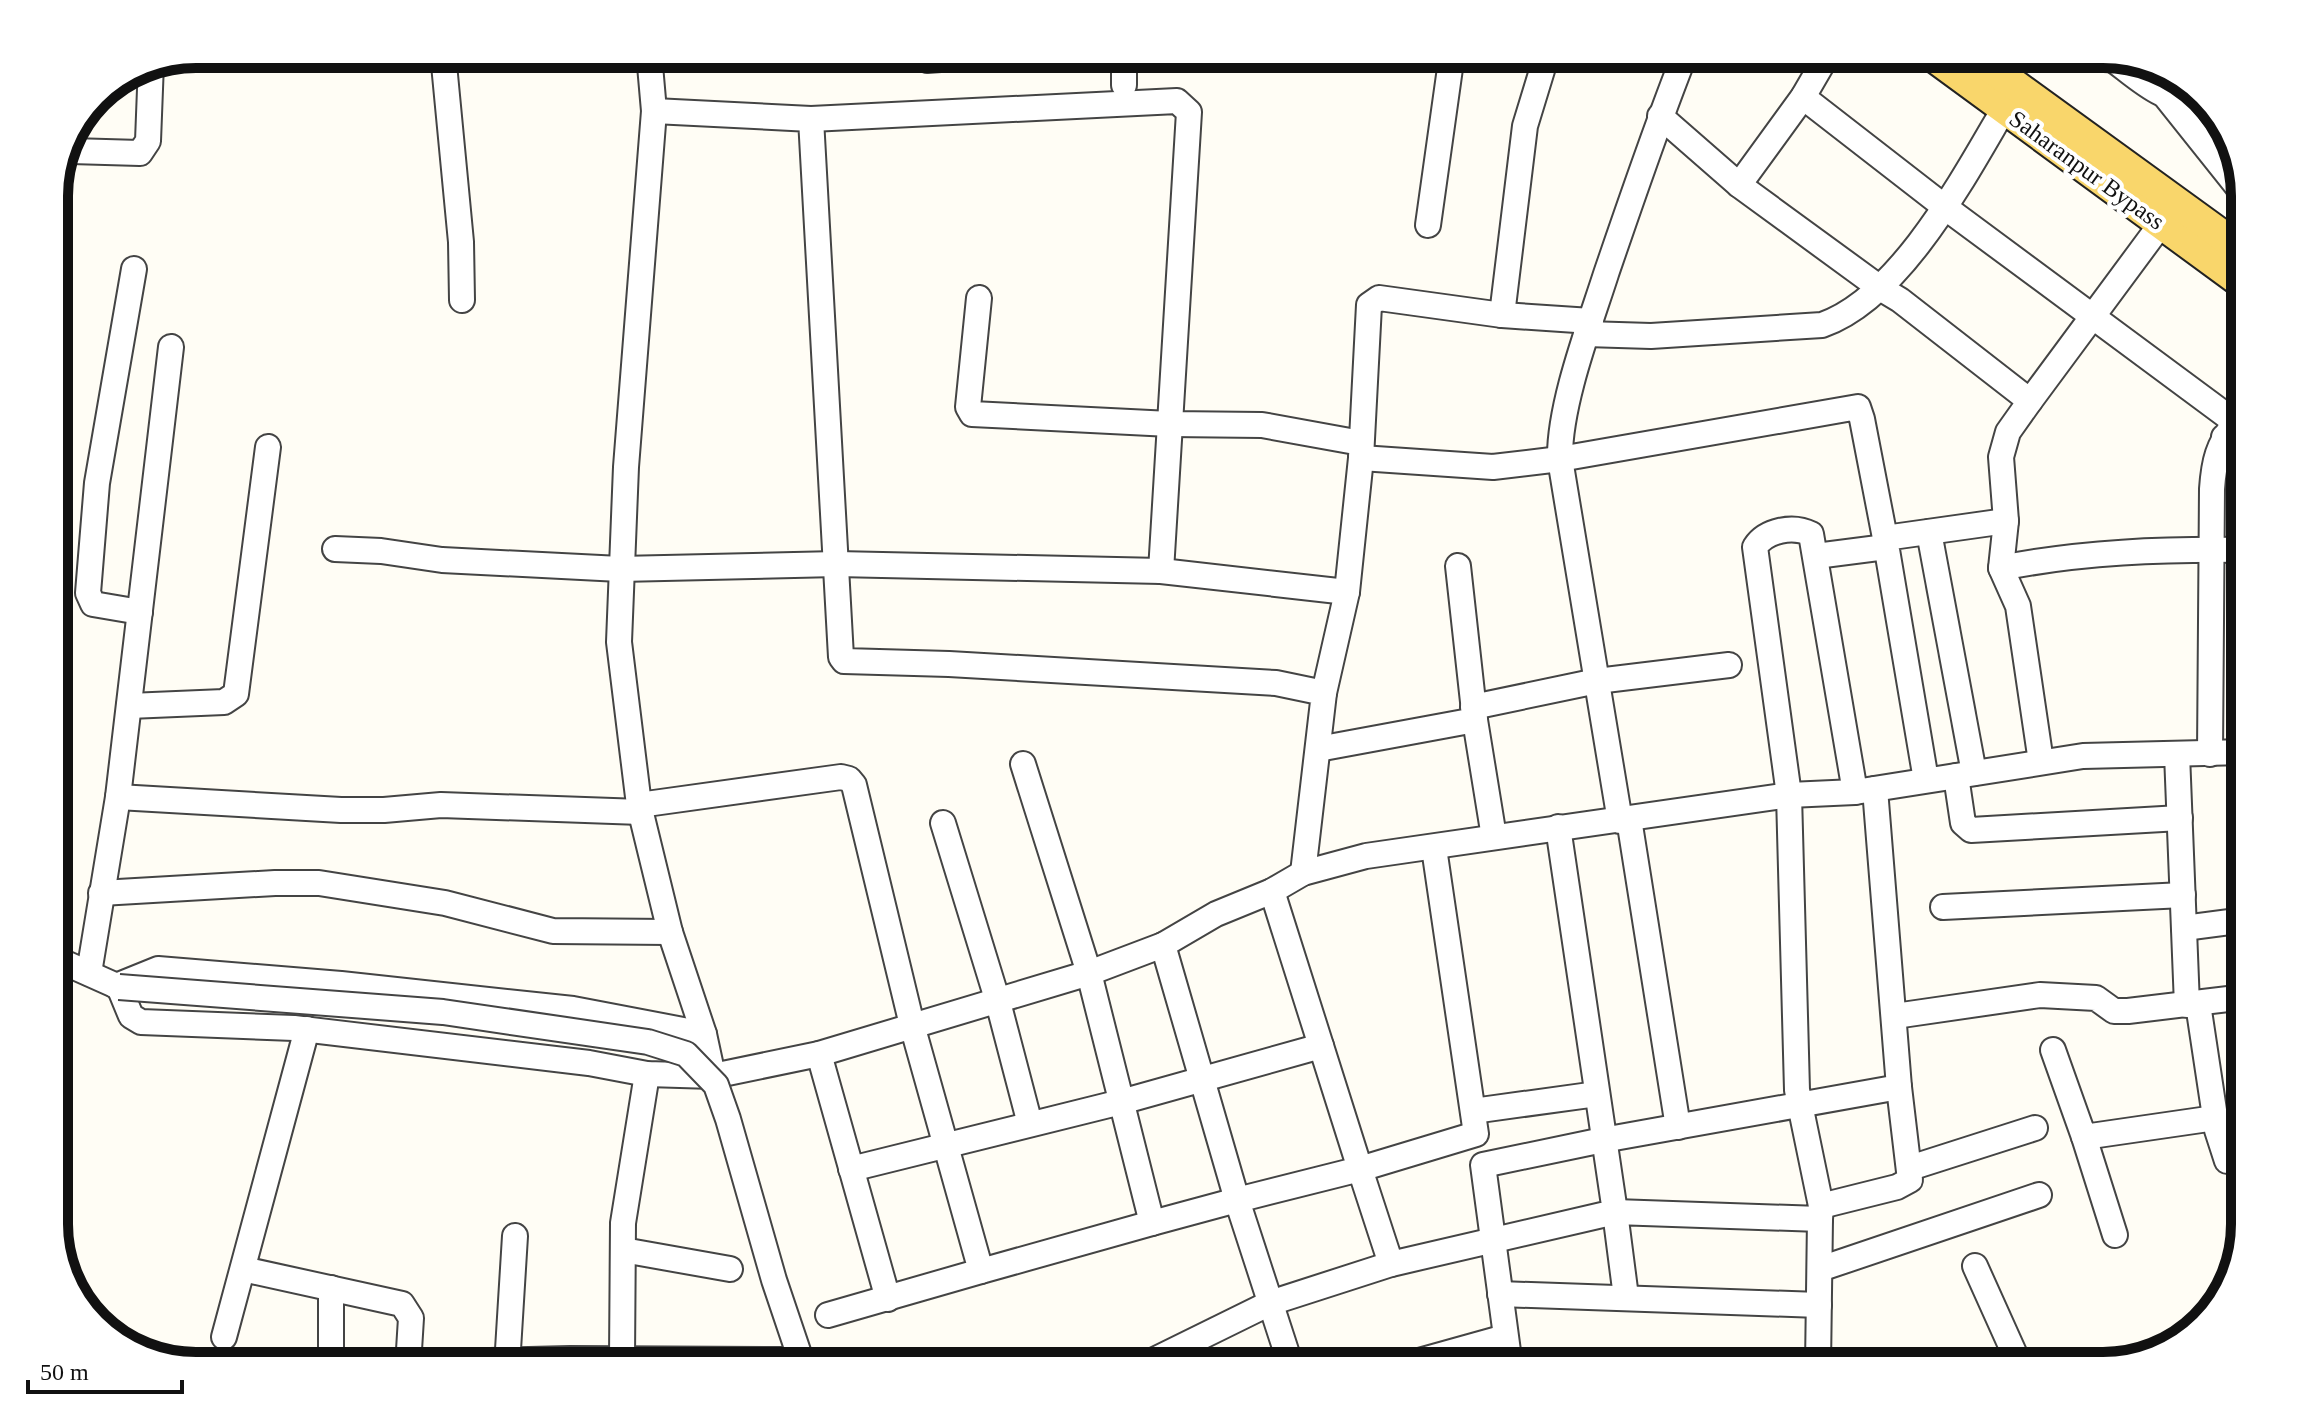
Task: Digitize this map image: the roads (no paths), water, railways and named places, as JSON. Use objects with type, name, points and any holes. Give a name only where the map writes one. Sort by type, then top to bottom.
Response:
[{"type":"main road","name":"Saharanpur Bypass","points":[[1949,68],[2231,275]]},
{"type":"main road","points":[[1992,68],[2231,235]]},
{"type":"street","points":[[444,68],[461,242],[462,300]]},
{"type":"street","points":[[650,68],[654,111],[620,569],[619,642],[640,809],[670,932],[704,1034],[713,1076]]},
{"type":"street","points":[[1124,68],[1124,85]]},
{"type":"street","points":[[1428,225],[1450,68]]},
{"type":"street","points":[[1502,315],[1525,126],[1543,68]]},
{"type":"street","points":[[1678,1127],[1625,820],[1597,681],[1560,459],[1560,435],[1588,328],[1679,68]]},
{"type":"street","points":[[1739,185],[1803,97],[1820,68]]},
{"type":"street","points":[[2129,71],[2166,97],[2229,176]]},
{"type":"street","points":[[77,151],[140,153],[148,141],[150,77]]},
{"type":"street","points":[[1803,97],[1946,208],[2231,420]]},
{"type":"street","points":[[2166,97],[2186,99]]},
{"type":"street","points":[[654,111],[811,119],[1177,101],[1184,105],[1189,112],[1161,571]]},
{"type":"street","points":[[1303,873],[1324,693],[1347,592],[1361,451],[1369,305],[1379,298],[1651,336],[1822,325],[1839,319],[1880,288],[1946,208],[2004,109]]},
{"type":"street","points":[[1660,116],[1739,185],[1900,300],[2030,401]]},
{"type":"street","points":[[811,119],[841,657],[848,662],[949,664],[1276,683],[1324,693]]},
{"type":"street","points":[[2041,762],[2018,606],[2001,568],[2006,521],[2001,457],[2008,432],[2161,224]]},
{"type":"street","points":[[134,269],[97,483],[88,593],[93,604],[140,612]]},
{"type":"street","points":[[979,298],[968,407],[972,414],[1170,424],[1262,425],[1361,451],[1493,467],[1560,459],[1858,407],[1926,780]]},
{"type":"street","points":[[89,973],[118,797],[171,347]]},
{"type":"street","points":[[2210,754],[2214,461],[2231,430]]},
{"type":"street","points":[[129,706],[224,702],[236,694],[268,447]]},
{"type":"street","points":[[1816,556],[1929,532],[2006,521]]},
{"type":"street","points":[[1173,1352],[1270,1303],[1391,1264],[1493,1240],[1615,1212],[1820,1212],[1906,1184],[1910,1180],[1899,1087],[1895,1016],[1865,790],[1811,534],[1806,531],[1773,532],[1764,536],[1755,547],[1789,795],[1799,1105],[1820,1212],[1818,1352]]},
{"type":"street","points":[[1929,532],[1965,774],[1963,823],[1971,830],[2180,818]]},
{"type":"street","points":[[335,549],[381,551],[442,560],[620,569],[837,564],[1161,571],[1347,592]]},
{"type":"street","points":[[2001,568],[2107,554],[2231,550]]},
{"type":"street","points":[[1458,566],[1474,714],[1494,837]]},
{"type":"street","points":[[1318,749],[1474,714],[1597,681],[1729,665]]},
{"type":"street","points":[[117,986],[131,1016],[141,1022],[307,1029],[589,1063],[647,1074],[713,1076],[819,1054],[1089,973],[1163,945],[1216,914],[1272,891],[1303,873],[1366,856],[1789,795],[1865,790],[2083,756],[2231,753]]},
{"type":"street","points":[[2177,754],[2184,928],[2192,1004],[2215,1118],[2227,1161],[2231,1161]]},
{"type":"street","points":[[1023,764],[1089,973],[1152,1223]]},
{"type":"street","points":[[118,797],[341,810],[441,805],[640,809],[841,777],[849,779],[854,785],[912,1025],[981,1271]]},
{"type":"street","points":[[943,823],[998,1002],[1030,1124]]},
{"type":"street","points":[[1558,827],[1626,1297]]},
{"type":"street","points":[[1434,848],[1483,1165],[1508,1352]]},
{"type":"street","points":[[101,893],[319,883],[459,906],[553,931],[670,932]]},
{"type":"street","points":[[1272,891],[1391,1264]]},
{"type":"street","points":[[1943,907],[2183,895]]},
{"type":"street","points":[[2184,928],[2231,922]]},
{"type":"street","points":[[1163,945],[1237,1200],[1286,1352]]},
{"type":"street","points":[[68,964],[117,986],[443,1012],[648,1042],[686,1054],[716,1085],[792,1352]]},
{"type":"street","points":[[117,986],[158,969],[573,1009],[704,1034]]},
{"type":"street","points":[[1895,1016],[2040,995],[2096,998],[2114,1011],[2231,999]]},
{"type":"street","points":[[224,1337],[307,1029]]},
{"type":"street","points":[[851,1169],[1121,1102],[1321,1046]]},
{"type":"street","points":[[2053,1050],[2115,1235]]},
{"type":"street","points":[[819,1054],[888,1299]]},
{"type":"street","points":[[633,1352],[623,1223],[647,1074]]},
{"type":"street","points":[[1483,1165],[1603,1140],[1899,1087]]},
{"type":"street","points":[[828,1315],[1152,1223],[1360,1169],[1475,1122],[1597,1094]]},
{"type":"street","points":[[2084,1137],[2215,1118]]},
{"type":"street","points":[[1910,1168],[2035,1128]]},
{"type":"street","points":[[1820,1269],[2039,1195]]},
{"type":"street","points":[[508,1352],[515,1236]]},
{"type":"street","points":[[623,1250],[730,1269]]},
{"type":"street","points":[[1975,1266],[2014,1352]]},
{"type":"street","points":[[243,1269],[402,1304],[411,1318],[409,1352]]},
{"type":"street","points":[[331,1288],[331,1352]]},
{"type":"street","points":[[1500,1294],[1819,1305]]},
{"type":"street","points":[[1452,1352],[1505,1337]]}]
